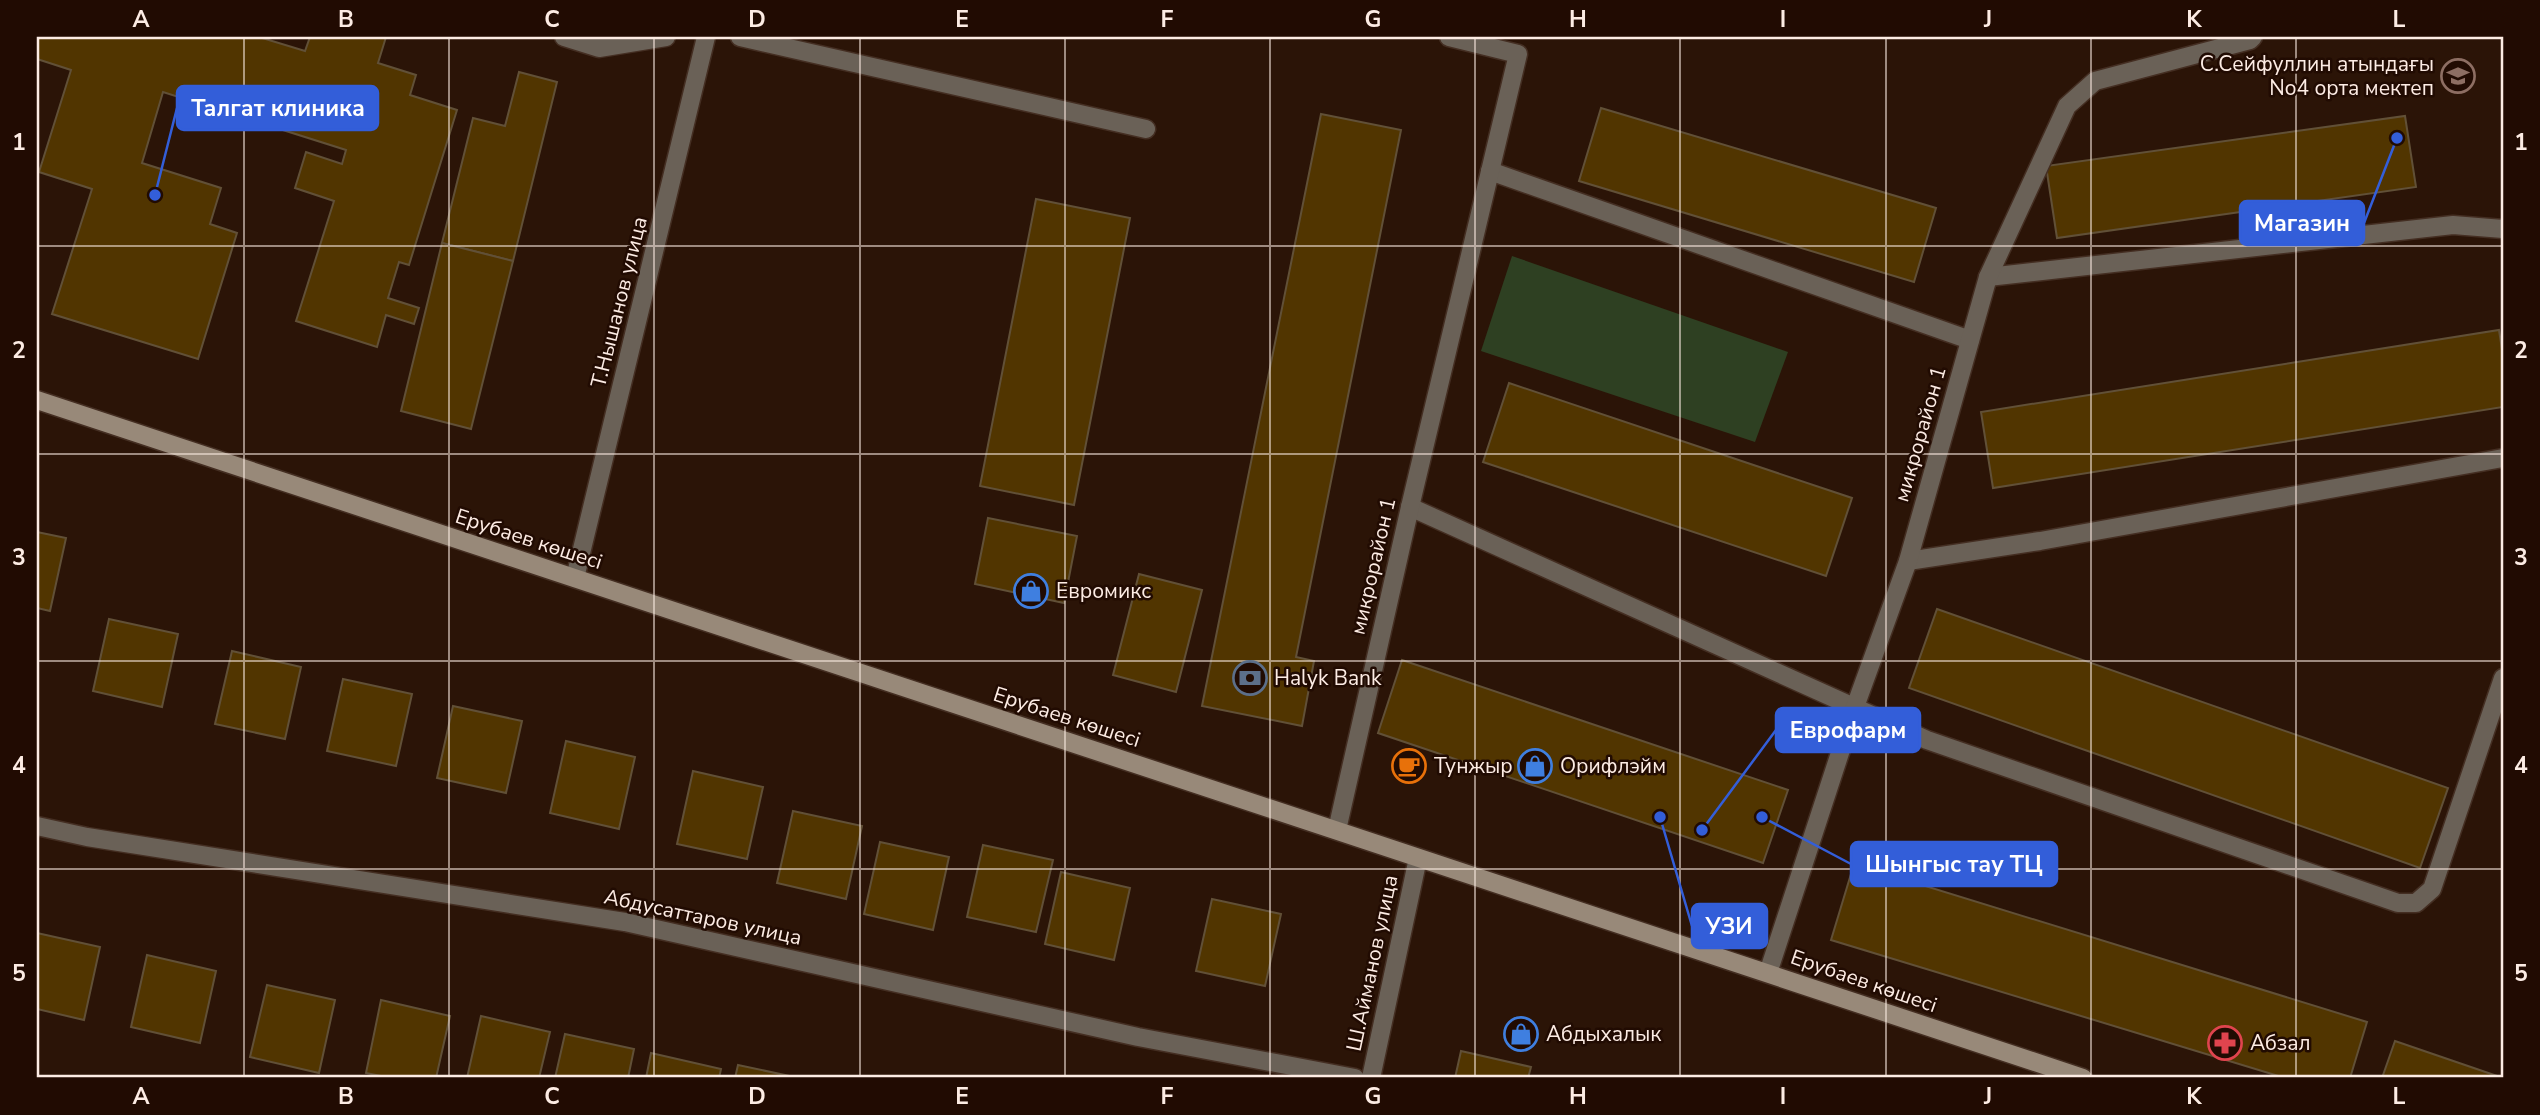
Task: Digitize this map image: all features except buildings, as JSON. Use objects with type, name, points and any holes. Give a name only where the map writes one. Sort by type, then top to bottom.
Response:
[{"type":"main road","name":"Ерубаев көшесі","points":[[37,400],[2083,1078]]},
{"type":"street","points":[[564,37],[599,48],[666,37]]},
{"type":"street","name":"Т.Нышанов улица","points":[[575,578],[706,37]]},
{"type":"street","points":[[740,37],[1146,129]]},
{"type":"street","name":"микрорайон 1","points":[[1337,830],[1518,54],[1449,37]]},
{"type":"street","name":"микрорайон 1","points":[[1768,973],[1855,707],[1908,561],[1988,277],[2067,106],[2095,81],[2253,37]]},
{"type":"street","points":[[1490,171],[1970,340]]},
{"type":"street","points":[[1988,277],[2452,225],[2503,229]]},
{"type":"street","points":[[1908,561],[2040,541],[2503,458]]},
{"type":"street","points":[[1410,508],[1927,740],[2398,903],[2416,903],[2432,889],[2503,678]]},
{"type":"street","name":"Абдусаттаров улица","points":[[37,826],[101,839],[625,922],[1138,1037],[1355,1078]]},
{"type":"street","name":"Ш.Айманов улица","points":[[1371,1078],[1418,858]]},
{"type":"green space","points":[[1512,256],[1788,352],[1755,442],[1481,351]]},
{"type":"place","name":"С.Сейфуллин атындағы No4 орта мектеп","points":[[2458,76]]},
{"type":"place","name":"Магазин","points":[[2397,138]]},
{"type":"place","name":"Талгат клиника","points":[[155,195]]},
{"type":"place","name":"Евромикс","points":[[1031,591]]},
{"type":"place","name":"Halyk Bank","points":[[1250,678]]},
{"type":"place","name":"Тунжыр","points":[[1409,766]]},
{"type":"place","name":"Орифлэйм","points":[[1535,766]]},
{"type":"place","name":"УЗИ","points":[[1660,817]]},
{"type":"place","name":"Шынгыс тау ТЦ","points":[[1762,817]]},
{"type":"place","name":"Еврофарм","points":[[1702,830]]},
{"type":"place","name":"Абдыхалык","points":[[1521,1034]]},
{"type":"place","name":"Абзал","points":[[2225,1043]]}]
